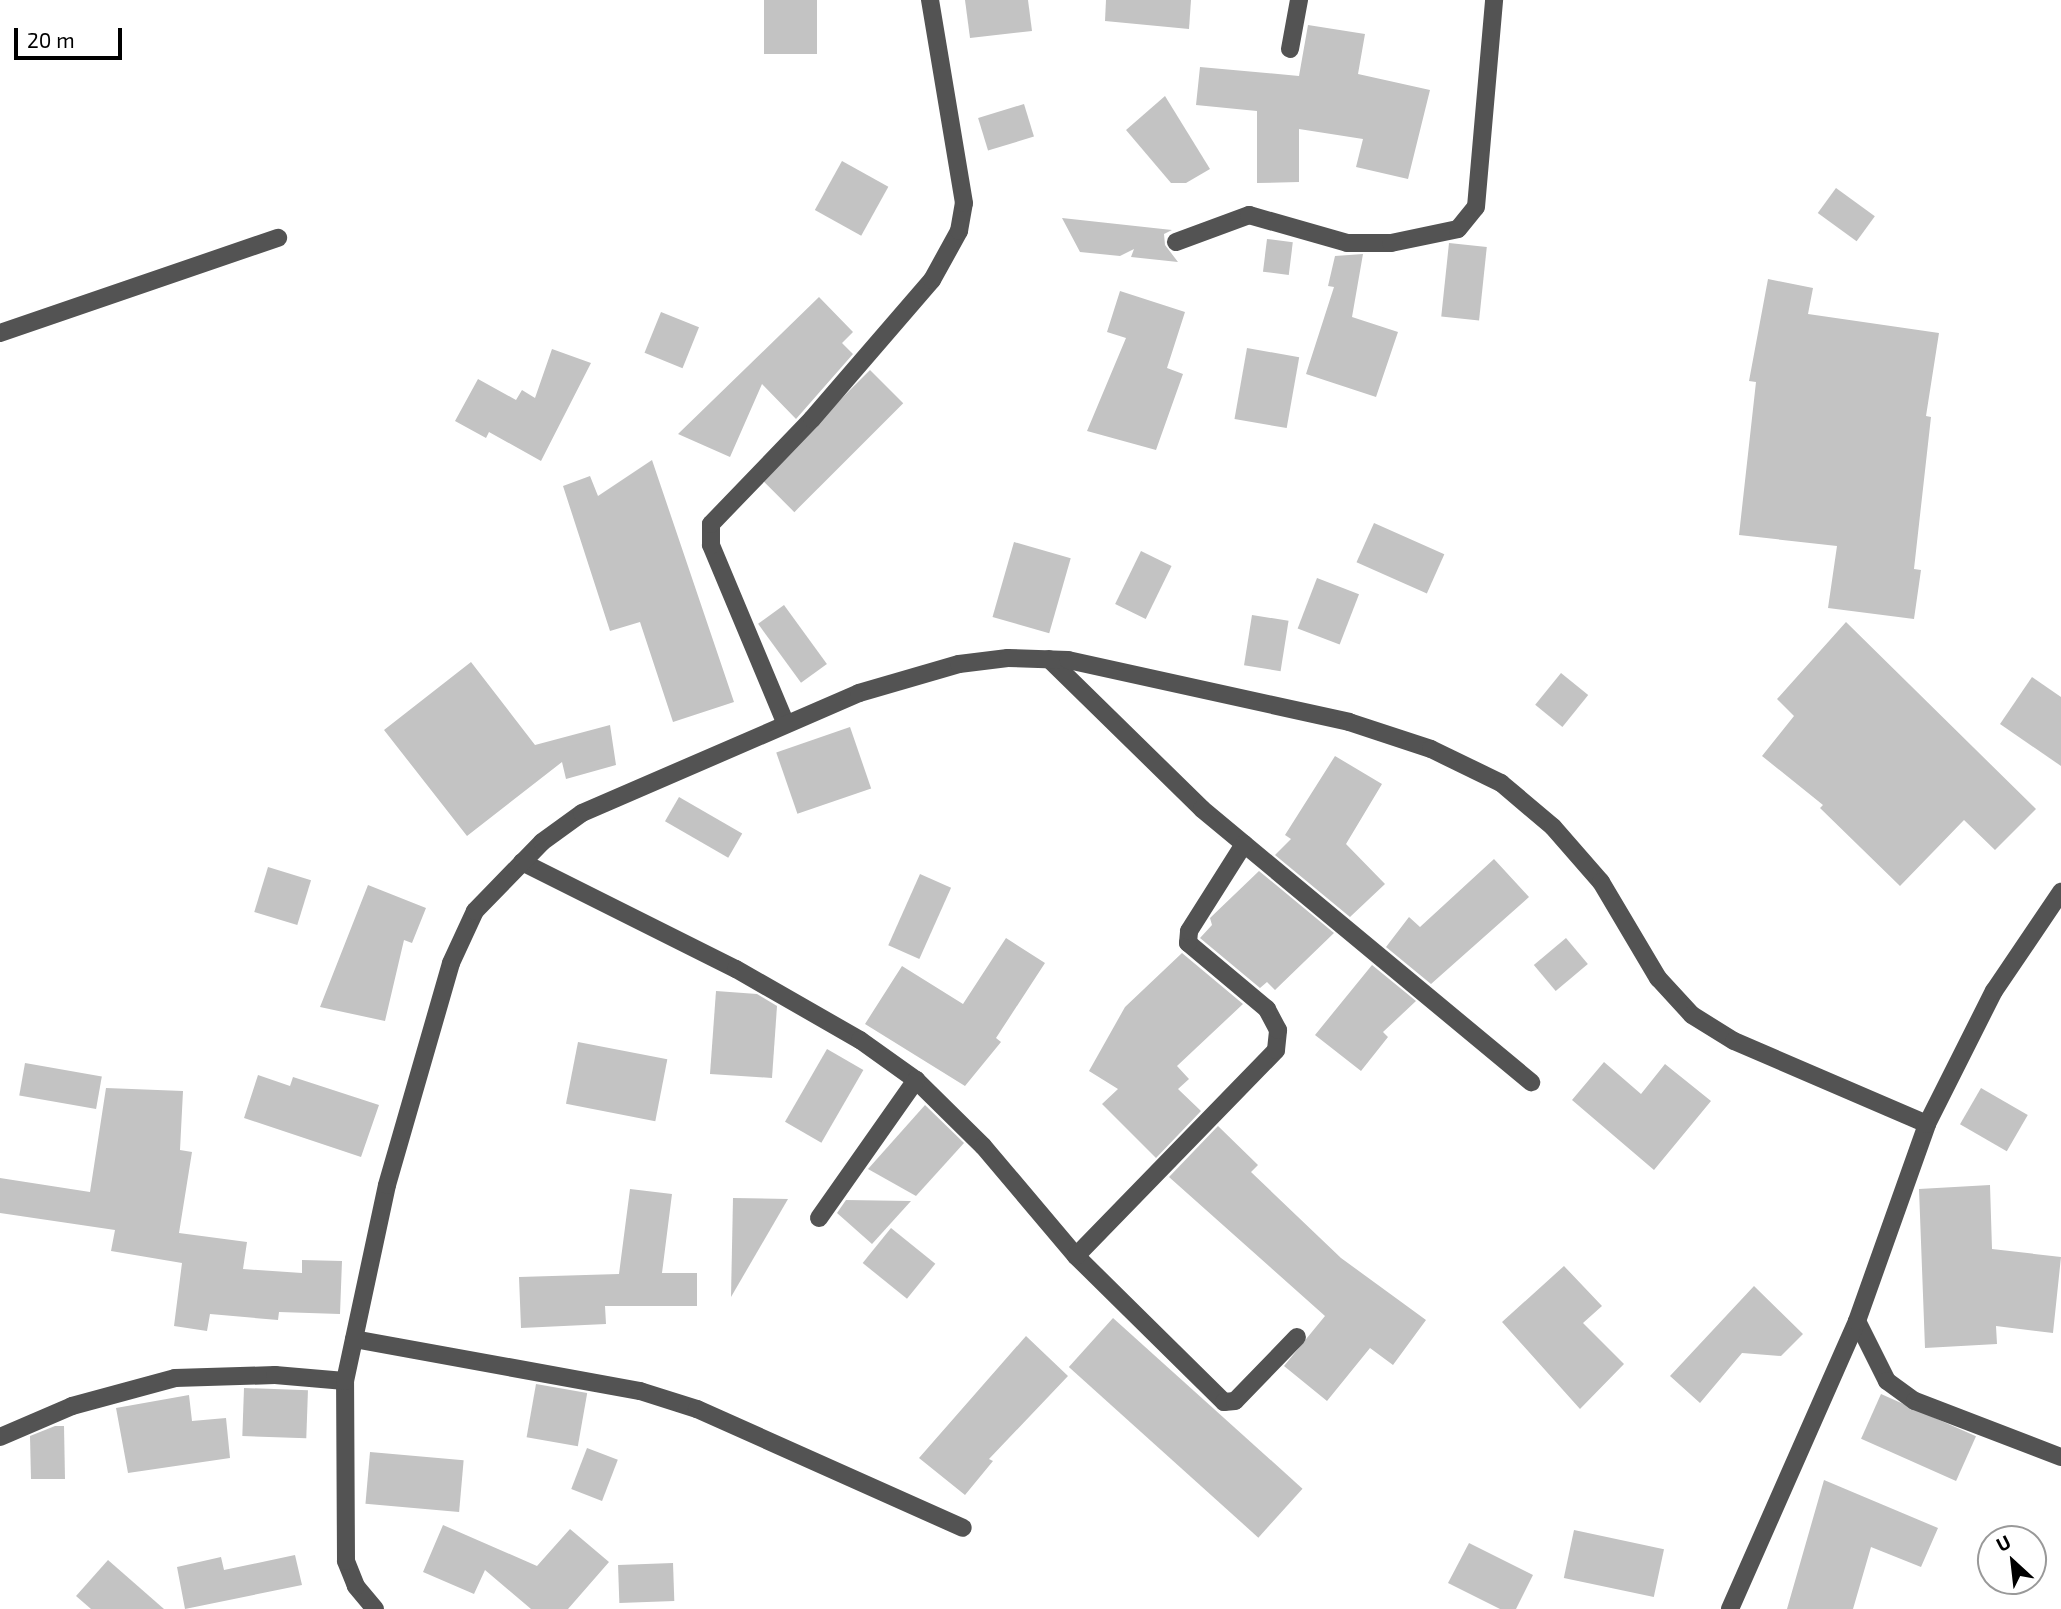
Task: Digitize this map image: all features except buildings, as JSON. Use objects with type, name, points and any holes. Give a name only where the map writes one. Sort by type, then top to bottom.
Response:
[{"type":"street","points":[[785,722],[711,545],[711,524],[812,418],[932,280],[959,231],[964,203],[930,0]]},
{"type":"street","points":[[1290,49],[1299,0]]},
{"type":"street","points":[[1176,242],[1250,215],[1347,243],[1391,243],[1458,229],[1476,207],[1494,0]]},
{"type":"street","points":[[0,333],[278,238]]},
{"type":"street","points":[[1049,659],[1244,844],[1531,1082]]},
{"type":"street","points":[[375,1609],[356,1586],[346,1561],[345,1381],[387,1185],[451,963],[475,911],[522,862],[582,813],[785,722],[959,664],[1049,659],[1349,722],[1432,749],[1501,783],[1553,827],[1601,883],[1658,978],[1692,1014],[1734,1041],[1927,1124]]},
{"type":"street","points":[[1076,1256],[1276,1050],[1278,1030],[1267,1009],[1188,943],[1189,931],[1244,844]]},
{"type":"street","points":[[522,862],[736,969],[860,1040],[916,1080],[983,1146],[1076,1256],[1224,1402],[1235,1401],[1297,1336]]},
{"type":"street","points":[[1730,1609],[1857,1321],[1927,1124],[1994,991],[2061,892]]},
{"type":"street","points":[[819,1218],[916,1080]]},
{"type":"street","points":[[1857,1321],[1887,1381],[1915,1401],[2061,1457]]},
{"type":"street","points":[[354,1339],[640,1391],[697,1409],[963,1528]]},
{"type":"street","points":[[0,1437],[72,1406],[175,1378],[275,1375],[345,1381]]}]
